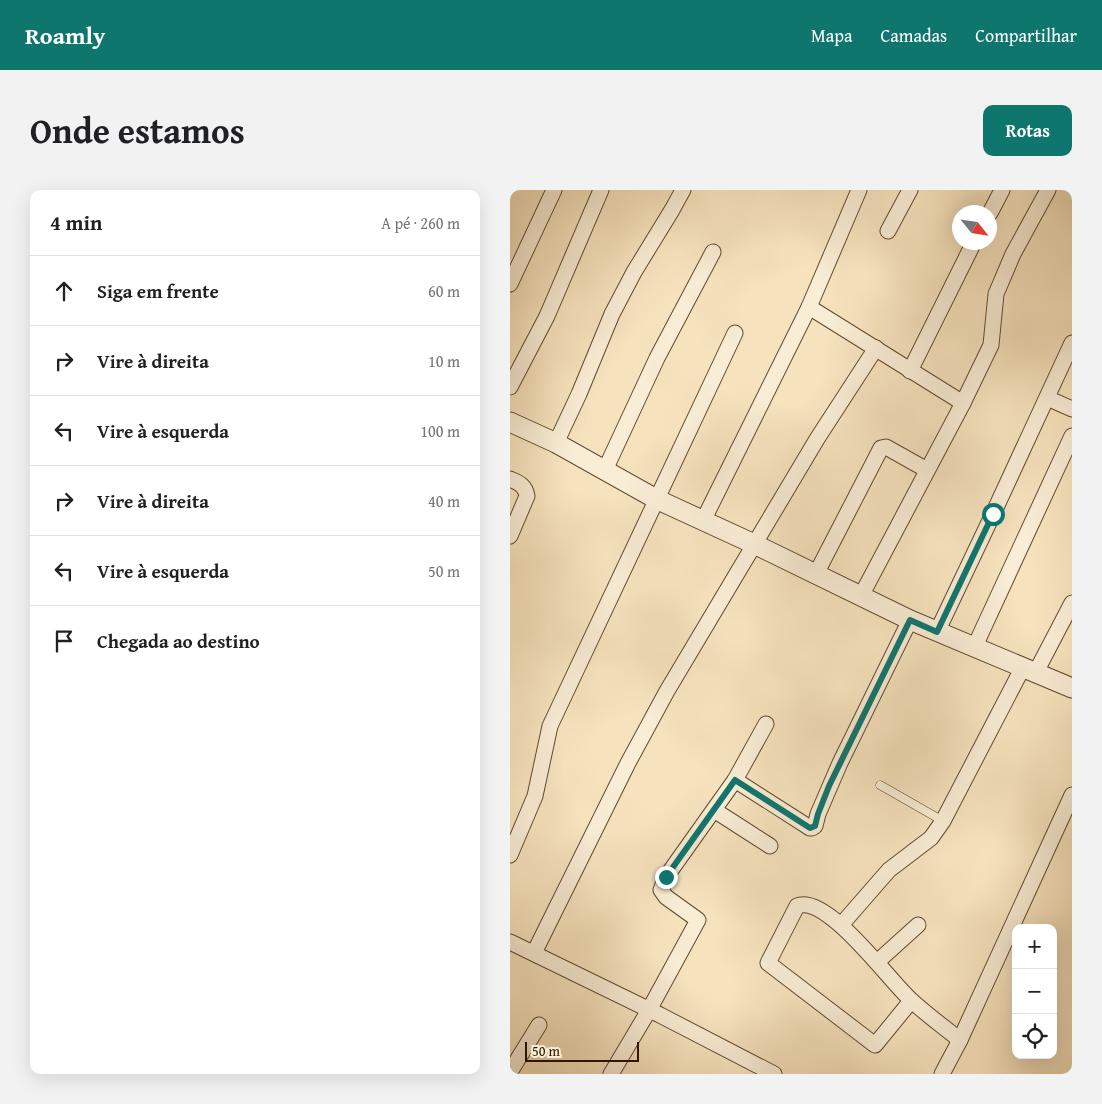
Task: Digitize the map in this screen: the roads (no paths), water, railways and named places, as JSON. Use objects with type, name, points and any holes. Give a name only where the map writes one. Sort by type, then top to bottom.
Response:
[{"type":"street","points":[[510,284],[554,190]]},
{"type":"street","points":[[510,387],[547,316],[601,190]]},
{"type":"street","points":[[556,443],[579,394],[612,314],[682,190]]},
{"type":"street","points":[[703,521],[809,307],[859,190]]},
{"type":"street","points":[[888,231],[910,190]]},
{"type":"street","points":[[994,205],[1002,190]]},
{"type":"street","points":[[861,596],[963,403],[991,345],[996,294],[1013,254],[1048,190]]},
{"type":"street","points":[[910,371],[970,250]]},
{"type":"street","points":[[605,470],[657,358],[713,252]]},
{"type":"street","points":[[809,307],[963,403]]},
{"type":"street","points":[[510,855],[535,796],[550,726],[735,333]]},
{"type":"street","points":[[937,632],[1072,342]]},
{"type":"street","points":[[534,953],[632,755],[666,691],[816,439],[876,348]]},
{"type":"street","points":[[1047,398],[1072,409]]},
{"type":"street","points":[[510,422],[556,443],[656,499],[754,544],[910,620],[1072,688]]},
{"type":"street","points":[[975,646],[1072,436]]},
{"type":"street","points":[[816,574],[881,448],[886,446],[926,470]]},
{"type":"street","points":[[510,478],[522,484],[527,496],[510,536]]},
{"type":"street","points":[[841,925],[889,870],[930,838],[943,821],[1030,670],[1072,603]]},
{"type":"street","points":[[735,780],[810,828],[815,826],[818,814],[840,763],[910,620]]},
{"type":"street","points":[[611,1074],[649,1010],[698,920],[666,897],[660,890],[666,877],[735,780],[766,724]]},
{"type":"street","points":[[942,1074],[960,1040],[1072,795]]},
{"type":"street","points":[[714,810],[770,846]]},
{"type":"street","points":[[911,1001],[875,1045],[768,962],[797,906],[803,903],[812,906],[841,925],[878,962],[911,1001],[960,1040]]},
{"type":"street","points":[[878,962],[918,925]]},
{"type":"street","points":[[510,942],[649,1010],[752,1069],[774,1074]]},
{"type":"street","points":[[510,1072],[539,1025]]},
{"type":"lane","points":[[880,785],[943,821]]}]
